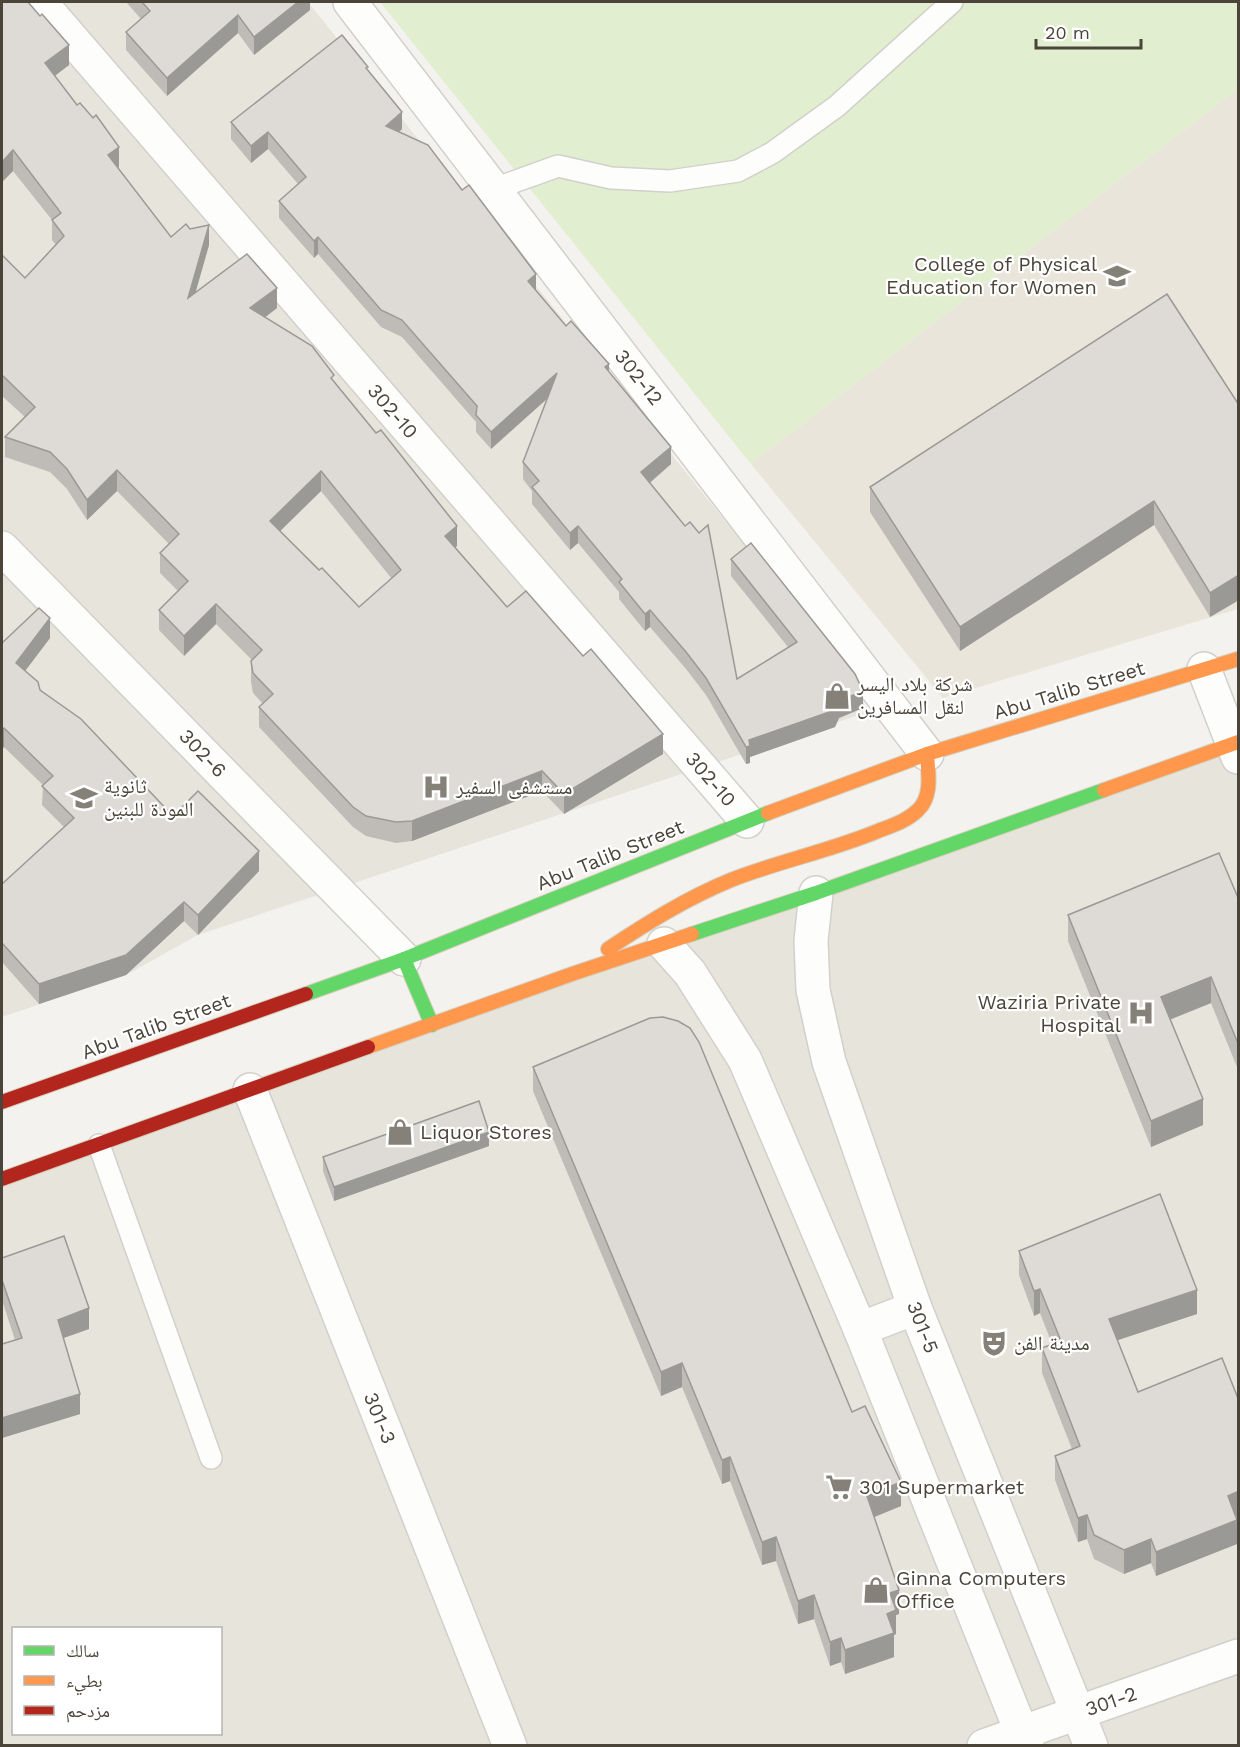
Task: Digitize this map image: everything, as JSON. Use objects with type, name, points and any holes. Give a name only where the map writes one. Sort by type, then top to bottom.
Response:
[{"type":"main road","name":"Abu Talib Street","points":[[2,1102],[404,959],[747,822],[927,754],[1239,659]]},
{"type":"main road","points":[[2,1179],[572,974],[816,893],[1237,748]]},
{"type":"main road","points":[[572,974],[629,935],[714,888],[732,880],[863,838],[906,819],[921,807],[927,792],[927,754]]},
{"type":"main road","points":[[404,959],[432,1025]]},
{"type":"street","name":"302-10","points":[[40,2],[747,822]]},
{"type":"street","name":"302-12","points":[[350,2],[927,754]]},
{"type":"street","name":"302-6","points":[[2,548],[404,959]]},
{"type":"street","points":[[1204,669],[1237,748]]},
{"type":"street","name":"301-5","points":[[816,893],[811,941],[813,990],[829,1062],[915,1308],[1091,1746]]},
{"type":"street","points":[[664,944],[690,973],[746,1060],[860,1329],[1024,1739]]},
{"type":"street","name":"301-3","points":[[250,1090],[510,1746]]},
{"type":"street","points":[[860,1329],[915,1308]]},
{"type":"street","name":"301-2","points":[[984,1746],[1024,1739],[1078,1712],[1239,1656]]},
{"type":"lane","points":[[494,189],[558,166],[611,178],[670,182],[738,171],[772,153],[837,106],[952,2]]},
{"type":"lane","points":[[99,1144],[211,1458]]},
{"type":"shaded area","points":[[2,2],[308,2],[852,679],[868,712],[198,935],[126,975],[2,1017]]},
{"type":"shaded area","name":"College of Physical Education for Women","points":[[1238,89],[1238,609],[943,698],[751,464]]},
{"type":"shaded area","points":[[1238,745],[1238,1745],[2,1745],[2,1178]]},
{"type":"green space","points":[[380,2],[1238,2],[1238,89],[751,464]]},
{"type":"building","points":[[2,2],[28,2],[40,16],[42,14],[69,45],[45,63],[77,105],[80,103],[93,118],[96,115],[119,147],[108,155],[171,237],[186,224],[190,229],[209,225],[188,298],[247,254],[277,288],[250,308],[312,346],[334,375],[331,378],[376,433],[381,430],[457,526],[445,536],[507,607],[526,591],[583,656],[591,649],[663,734],[564,794],[542,771],[412,821],[396,822],[366,816],[353,807],[259,707],[273,694],[253,673],[251,661],[262,650],[216,604],[184,636],[159,610],[188,581],[160,553],[179,534],[117,470],[87,500],[67,469],[50,452],[5,437],[35,407],[2,375],[2,255],[25,278],[64,236],[52,220],[61,213],[13,150],[2,162]],"holes":[[[321,471],[401,570],[359,607],[322,568],[319,570],[270,521]]]},
{"type":"building","points":[[142,2],[298,2],[254,37],[238,15],[167,78],[126,32],[150,11]]},
{"type":"building","points":[[342,35],[402,112],[386,126],[428,145],[462,190],[469,185],[536,274],[528,281],[566,326],[571,321],[609,364],[605,367],[671,447],[641,472],[685,526],[690,522],[699,533],[708,525],[737,679],[797,642],[731,559],[751,543],[855,674],[863,691],[839,701],[835,710],[749,740],[750,746],[746,747],[706,678],[686,652],[650,610],[645,614],[619,582],[622,579],[578,526],[570,533],[532,487],[539,481],[523,462],[557,373],[491,432],[476,415],[477,406],[402,320],[381,310],[318,237],[314,241],[279,201],[306,177],[268,132],[251,146],[231,122]]},
{"type":"building","points":[[1167,294],[1239,405],[1239,575],[1210,593],[1154,501],[960,627],[870,487]]},
{"type":"building","points":[[39,608],[50,618],[16,663],[38,682],[40,690],[81,719],[173,816],[198,791],[259,851],[198,915],[184,902],[126,955],[39,984],[2,943],[2,884],[74,818],[42,786],[53,776],[4,728],[2,730],[2,643]]},
{"type":"building","name":"Waziria Private Hospital","points":[[1219,853],[1239,900],[1239,1046],[1211,977],[1161,997],[1203,1099],[1151,1121],[1068,915]]},
{"type":"building","points":[[663,1017],[678,1021],[690,1028],[699,1042],[852,1412],[865,1406],[901,1482],[867,1496],[899,1590],[890,1593],[896,1610],[887,1614],[894,1633],[845,1650],[841,1638],[830,1642],[814,1595],[798,1601],[776,1537],[762,1542],[730,1457],[722,1460],[682,1363],[661,1372],[533,1067],[650,1018]]},
{"type":"building","points":[[479,1101],[489,1132],[334,1187],[323,1157]]},
{"type":"building","points":[[1160,1194],[1197,1290],[1109,1319],[1138,1392],[1222,1358],[1239,1401],[1239,1491],[1228,1496],[1237,1520],[1156,1552],[1151,1539],[1124,1550],[1094,1535],[1087,1515],[1078,1518],[1055,1456],[1080,1446],[1042,1348],[1061,1341],[1040,1289],[1034,1291],[1019,1251]]},
{"type":"building","points":[[64,1236],[89,1308],[58,1320],[80,1394],[2,1418],[2,1344],[22,1338],[2,1280],[2,1258]]},
{"type":"traffic: fast","points":[[692,934],[816,893],[1104,790]]},
{"type":"traffic: fast","points":[[306,994],[404,959],[768,813]]},
{"type":"traffic: fast","points":[[404,959],[432,1025]]},
{"type":"traffic: slow","points":[[768,813],[927,754],[1238,659]]},
{"type":"traffic: slow","points":[[1104,790],[1238,742]]},
{"type":"traffic: slow","points":[[608,949],[668,912],[715,887],[749,873],[860,838],[909,817],[918,810],[926,798],[928,791],[927,754]]},
{"type":"traffic: slow","points":[[368,1047],[692,934]]},
{"type":"traffic: jam","points":[[2,1102],[306,994]]},
{"type":"traffic: jam","points":[[2,1179],[368,1047]]},
{"type":"place","name":"College of Physical Education for Women","points":[[1117,276]]},
{"type":"place","name":"شركة بلاد اليسر لنقل المسافرين","points":[[837,696]]},
{"type":"place","name":"مستشفى السفير","points":[[436,787]]},
{"type":"place","name":"ثانوية المودة للبنين","points":[[84,798]]},
{"type":"place","name":"Waziria Private Hospital","points":[[1141,1013]]},
{"type":"place","name":"Liquor Stores","points":[[400,1132]]},
{"type":"place","name":"مدينة الفن","points":[[994,1343]]},
{"type":"place","name":"301 Supermarket","points":[[839,1487]]},
{"type":"place","name":"Ginna Computers Office","points":[[876,1590]]}]
